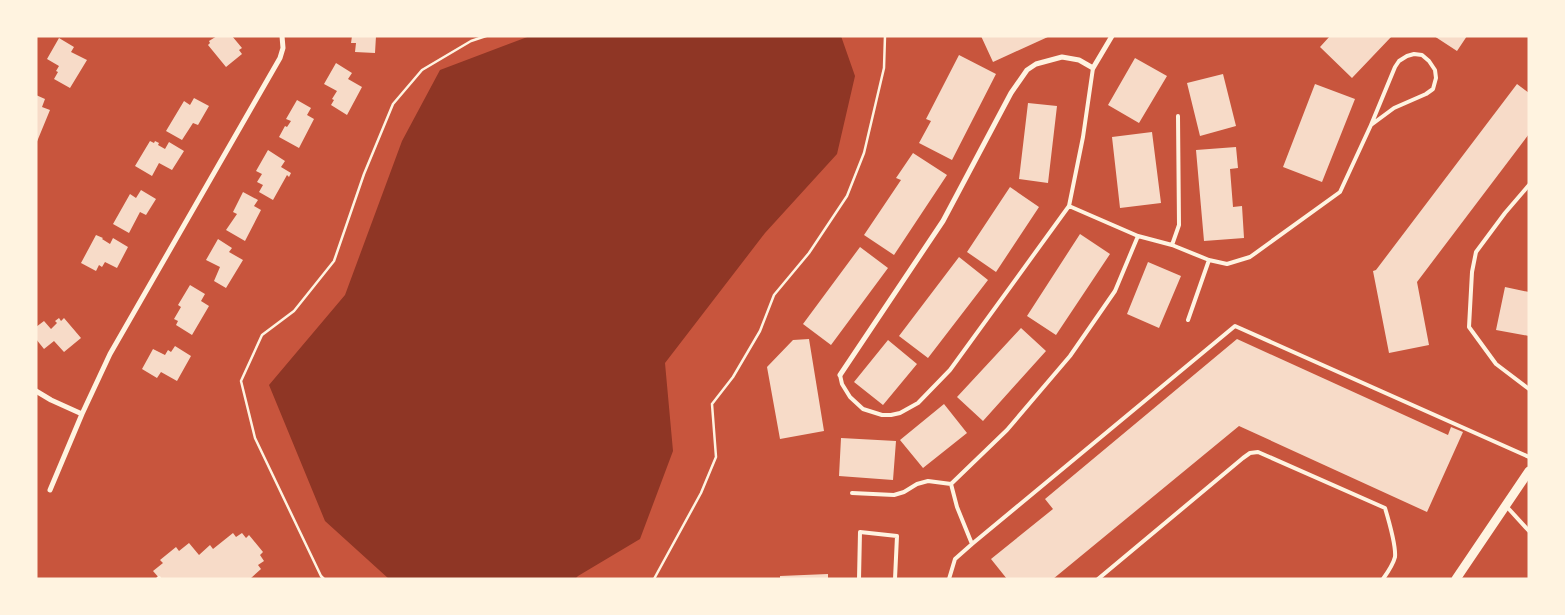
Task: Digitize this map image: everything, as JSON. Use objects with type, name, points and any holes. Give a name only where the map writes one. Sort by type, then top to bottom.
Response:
[{"type":"street","points":[[50,490],[110,354],[280,58],[283,48],[282,36]]},
{"type":"street","points":[[840,375],[943,221],[1011,93],[1027,70],[1036,64],[1062,57],[1079,60],[1093,68],[1112,36]]},
{"type":"street","points":[[36,391],[82,414]]},
{"type":"street","points":[[1456,579],[1529,471]]},
{"type":"lane","points":[[1069,206],[1138,236],[1172,245],[1208,260],[1227,264],[1250,257],[1340,192],[1395,67],[1399,61],[1414,54],[1422,55],[1435,70],[1436,78],[1433,88],[1426,94],[1394,108],[1371,125]]},
{"type":"lane","points":[[840,375],[842,384],[850,397],[863,409],[882,415],[900,413],[918,403],[950,370],[1069,206],[1083,137],[1093,68]]},
{"type":"lane","points":[[1172,245],[1179,225],[1178,116]]},
{"type":"lane","points":[[1529,185],[1476,252],[1472,272],[1469,327],[1496,364],[1529,389]]},
{"type":"lane","points":[[951,484],[1008,430],[1070,356],[1115,291],[1138,236]]},
{"type":"lane","points":[[1188,320],[1208,260]]},
{"type":"lane","points":[[949,579],[955,559],[1235,326],[1529,457]]},
{"type":"lane","points":[[1098,579],[1243,458],[1250,453],[1258,452],[1385,508],[1395,555],[1383,579]]},
{"type":"lane","points":[[852,493],[894,495],[928,481],[951,484]]},
{"type":"lane","points":[[951,484],[957,507],[972,544]]},
{"type":"lane","points":[[1506,505],[1529,531]]},
{"type":"lane","points":[[859,579],[860,532],[897,536],[895,579]]},
{"type":"path","points":[[324,579],[255,438],[241,381],[262,335],[294,311],[334,261],[364,174],[393,104],[422,70],[471,41],[486,36]]},
{"type":"path","points":[[654,579],[701,493],[716,457],[712,404],[738,369],[760,331],[774,295],[809,253],[847,196],[864,153],[884,68],[885,36]]},
{"type":"shaded area","points":[[530,36],[841,36],[855,76],[837,154],[765,233],[665,363],[673,451],[640,539],[575,579],[389,579],[325,521],[269,385],[345,295],[402,141],[440,70]]},
{"type":"building","points":[[217,36],[232,36],[242,48],[239,50],[242,54],[226,67],[208,45],[209,41]]},
{"type":"building","points":[[352,36],[376,36],[375,53],[355,52],[356,43],[351,43]]},
{"type":"building","points":[[981,36],[1050,36],[993,62]]},
{"type":"building","points":[[1330,36],[1392,36],[1352,78],[1320,47]]},
{"type":"building","points":[[1434,36],[1467,36],[1457,51]]},
{"type":"building","points":[[59,38],[74,47],[71,52],[87,60],[70,88],[54,79],[59,66],[47,59]]},
{"type":"building","points":[[959,55],[996,74],[952,160],[919,143],[931,121],[926,119]]},
{"type":"building","points":[[1135,58],[1167,76],[1139,123],[1108,105]]},
{"type":"building","points":[[336,63],[352,73],[348,79],[362,87],[347,115],[331,105],[337,91],[324,84]]},
{"type":"building","points":[[1223,74],[1236,126],[1200,136],[1187,83]]},
{"type":"building","points":[[1315,84],[1355,99],[1322,182],[1283,167]]},
{"type":"building","points":[[1517,84],[1529,93],[1529,134],[1417,282],[1429,345],[1389,353],[1373,271],[1376,270]]},
{"type":"building","points":[[36,95],[45,99],[42,107],[50,110],[36,144]]},
{"type":"building","points":[[194,98],[209,106],[198,125],[193,123],[182,140],[166,131],[184,101],[190,105]]},
{"type":"building","points":[[297,100],[311,108],[307,115],[314,119],[299,148],[279,137],[285,126],[287,127],[291,121],[286,119]]},
{"type":"building","points":[[1028,103],[1057,106],[1048,183],[1019,179]]},
{"type":"building","points":[[1152,132],[1161,203],[1120,208],[1112,137]]},
{"type":"building","points":[[150,141],[159,143],[158,145],[165,149],[169,142],[184,151],[172,170],[159,163],[152,176],[135,166]]},
{"type":"building","points":[[1236,147],[1238,168],[1230,169],[1233,207],[1242,206],[1244,238],[1204,241],[1196,150]]},
{"type":"building","points":[[268,150],[285,161],[281,167],[291,173],[289,177],[287,175],[273,200],[259,192],[263,185],[257,182],[262,174],[256,171]]},
{"type":"building","points":[[913,153],[947,175],[894,255],[864,235],[901,180],[896,178]]},
{"type":"building","points":[[1010,187],[1039,207],[996,272],[967,252]]},
{"type":"building","points":[[141,190],[156,199],[146,215],[140,212],[129,233],[113,224],[130,194],[136,198]]},
{"type":"building","points":[[243,192],[258,200],[254,206],[261,210],[245,241],[226,230],[237,214],[233,212]]},
{"type":"building","points":[[1080,234],[1110,254],[1056,335],[1027,316]]},
{"type":"building","points":[[96,235],[110,244],[113,238],[128,247],[117,268],[105,262],[102,267],[99,265],[96,271],[81,263]]},
{"type":"building","points":[[218,239],[232,248],[229,252],[243,260],[226,288],[214,281],[220,267],[206,260]]},
{"type":"building","points":[[860,247],[888,268],[831,345],[803,324]]},
{"type":"building","points":[[959,257],[988,280],[928,358],[899,336]]},
{"type":"building","points":[[1148,262],[1181,276],[1159,328],[1127,314]]},
{"type":"building","points":[[190,285],[205,294],[201,301],[209,306],[192,335],[176,325],[178,321],[174,319],[181,307],[178,305]]},
{"type":"building","points":[[1505,287],[1529,292],[1529,336],[1496,330]]},
{"type":"building","points":[[59,318],[61,321],[64,318],[81,338],[64,352],[54,341],[44,349],[36,339],[36,327],[44,321],[51,329]]},
{"type":"building","points":[[1021,328],[1046,351],[983,421],[957,397]]},
{"type":"building","points":[[809,339],[824,431],[780,439],[767,367],[793,340]]},
{"type":"building","points":[[1237,339],[1448,435],[1451,427],[1463,432],[1427,512],[1239,426],[1053,579],[1007,579],[991,559],[1053,509],[1045,499]]},
{"type":"building","points":[[888,340],[917,364],[883,405],[854,382]]},
{"type":"building","points":[[175,346],[191,356],[177,381],[161,372],[157,378],[142,369],[153,349],[165,355],[168,350],[171,352]]},
{"type":"building","points":[[944,404],[967,433],[923,468],[900,440]]},
{"type":"building","points":[[841,438],[896,441],[893,480],[839,476]]},
{"type":"building","points":[[233,533],[236,537],[242,533],[246,538],[249,535],[263,552],[260,555],[264,561],[258,565],[261,569],[250,579],[160,579],[153,571],[163,563],[160,560],[176,547],[179,551],[189,543],[199,555],[210,545],[213,549]]},
{"type":"building","points":[[828,574],[828,579],[780,579],[780,576]]}]
